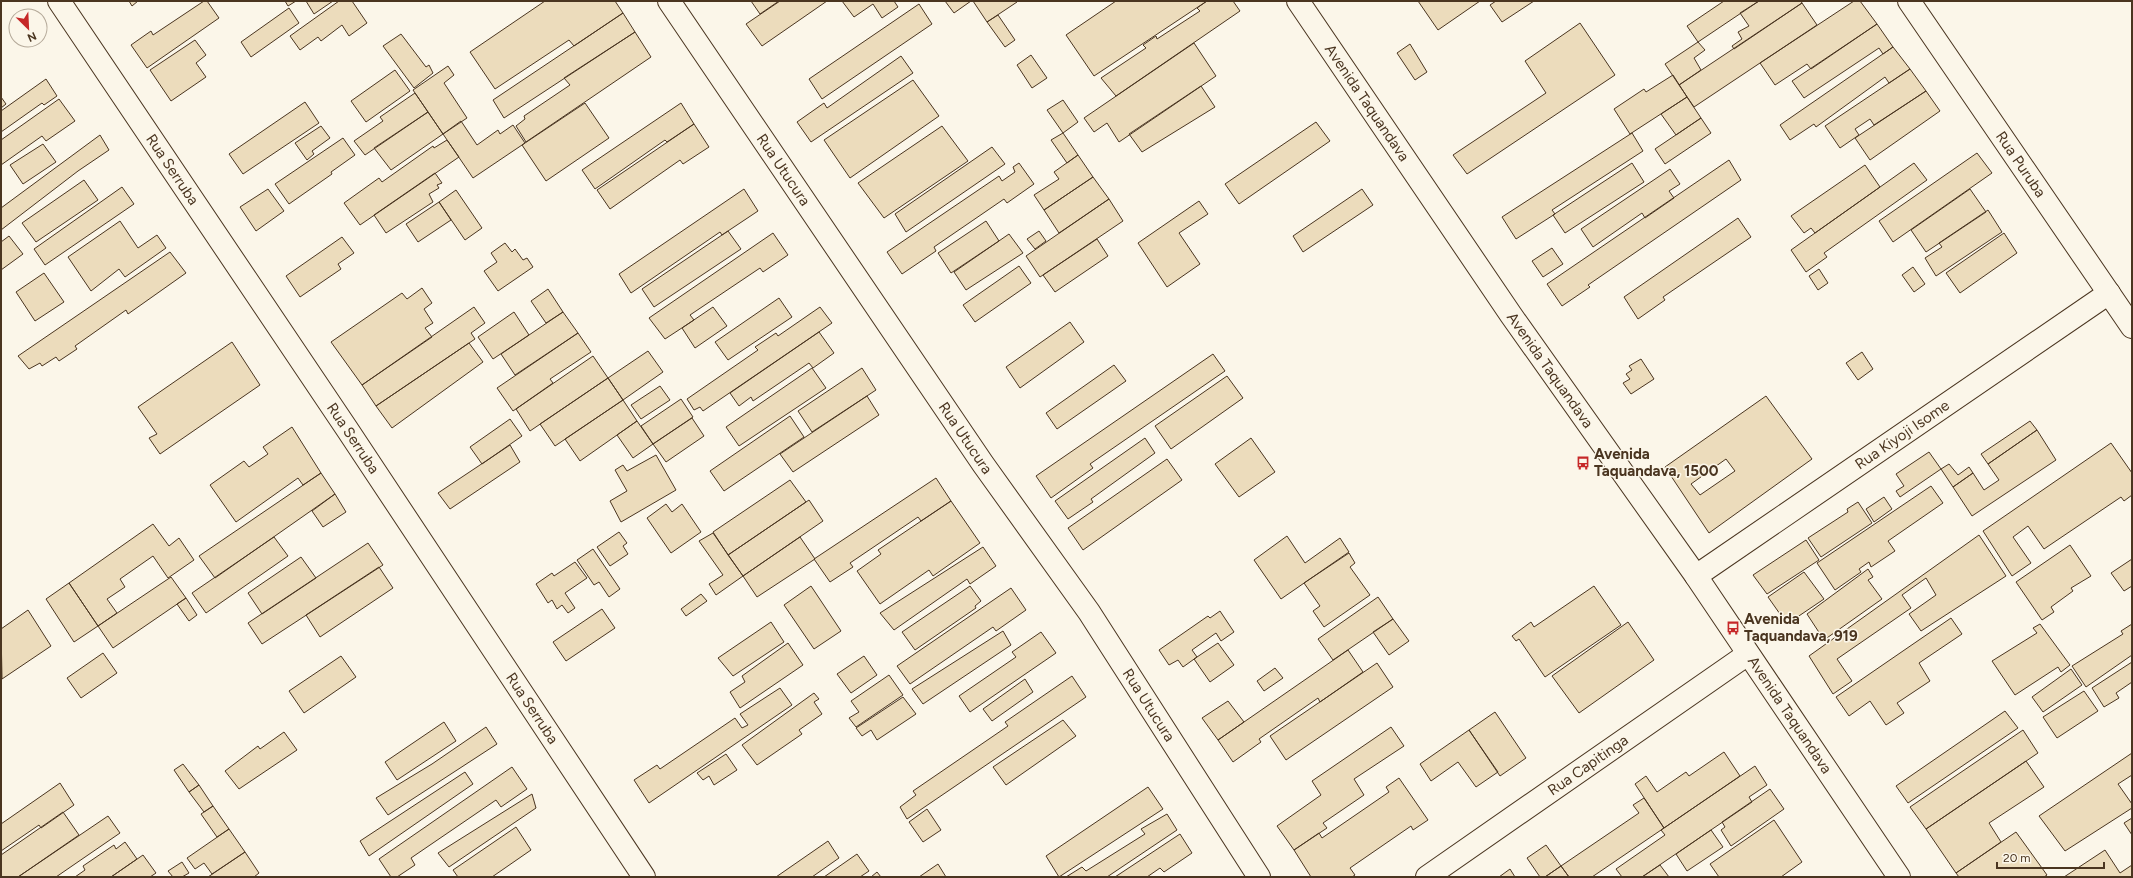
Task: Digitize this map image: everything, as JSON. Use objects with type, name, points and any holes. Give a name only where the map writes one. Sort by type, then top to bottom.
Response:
[{"type":"street","name":"Rua Serruba","points":[[59,1],[343,422],[644,877]]},
{"type":"street","name":"Rua Utucura","points":[[669,1],[978,458],[1089,612],[1259,877]]},
{"type":"street","name":"Avenida Taquandava","points":[[1298,1],[1511,315],[1696,576],[1899,877]]},
{"type":"street","name":"Rua Puruba","points":[[1909,1],[2132,327]]},
{"type":"street","name":"Rua Kiyoji Isome","points":[[1696,576],[2109,293]]},
{"type":"street","name":"Rua Capitinga","points":[[1427,877],[1748,654]]},
{"type":"building","points":[[129,1],[138,1],[132,6]]},
{"type":"building","points":[[204,1],[207,1],[219,18],[147,68],[131,45],[151,31],[153,35]]},
{"type":"building","points":[[285,1],[296,1],[288,6]]},
{"type":"building","points":[[306,1],[333,1],[314,14]]},
{"type":"building","points":[[339,1],[352,1],[367,23],[349,36],[342,25],[321,41],[318,37],[300,50],[290,36]]},
{"type":"building","points":[[545,1],[615,1],[623,13],[574,46],[569,40],[495,89],[470,52]]},
{"type":"building","points":[[751,1],[779,1],[760,14]]},
{"type":"building","points":[[780,1],[827,1],[762,46],[746,24]]},
{"type":"building","points":[[842,1],[894,1],[898,7],[882,18],[873,4],[854,17]]},
{"type":"building","points":[[945,1],[971,1],[954,13]]},
{"type":"building","points":[[973,1],[1016,1],[1017,2],[987,22]]},
{"type":"building","points":[[1116,1],[1207,1],[1094,76],[1066,35]]},
{"type":"building","points":[[1207,1],[1233,1],[1240,11],[1116,96],[1101,78],[1146,48],[1143,45],[1156,36],[1157,39],[1200,11],[1197,8]]},
{"type":"building","points":[[1418,1],[1480,1],[1438,30]]},
{"type":"building","points":[[1496,1],[1534,1],[1502,22],[1490,5]]},
{"type":"building","points":[[1724,1],[1759,1],[1698,42],[1687,26]]},
{"type":"building","points":[[1759,1],[1801,1],[1802,3],[1734,49],[1732,46],[1742,39],[1738,32],[1749,26],[1740,13]]},
{"type":"building","points":[[1854,1],[1860,1],[1877,24],[1811,69],[1807,64],[1775,85],[1760,63]]},
{"type":"building","points":[[1802,3],[1817,25],[1694,107],[1679,85]]},
{"type":"building","points":[[919,4],[932,24],[822,99],[809,79]]},
{"type":"building","points":[[289,8],[299,23],[251,57],[241,42]]},
{"type":"building","points":[[623,13],[635,32],[504,118],[493,100]]},
{"type":"building","points":[[998,15],[1015,40],[1005,47],[987,22]]},
{"type":"building","points":[[1580,23],[1615,75],[1467,174],[1453,155],[1546,93],[1525,61]]},
{"type":"building","points":[[1877,24],[1893,47],[1883,54],[1879,48],[1804,98],[1792,81]]},
{"type":"building","points":[[635,32],[651,57],[526,142],[516,126],[525,119],[524,116],[570,85],[564,78]]},
{"type":"building","points":[[401,34],[426,67],[429,65],[433,73],[414,88],[383,46]]},
{"type":"building","points":[[195,40],[206,55],[196,63],[206,77],[171,101],[150,70]]},
{"type":"building","points":[[1698,42],[1705,50],[1694,58],[1701,70],[1679,85],[1665,64]]},
{"type":"building","points":[[1194,43],[1216,76],[1119,142],[1107,123],[1094,132],[1084,118]]},
{"type":"building","points":[[1410,44],[1427,72],[1415,80],[1397,53]]},
{"type":"building","points":[[1893,47],[1910,69],[1889,83],[1885,77],[1816,127],[1814,124],[1790,140],[1780,125]]},
{"type":"building","points":[[1031,55],[1047,78],[1032,88],[1017,65]]},
{"type":"building","points":[[901,56],[913,73],[811,142],[797,122],[824,103],[827,108]]},
{"type":"building","points":[[448,66],[454,75],[444,83],[467,118],[443,134],[413,90]]},
{"type":"building","points":[[1910,69],[1926,91],[1874,125],[1870,119],[1855,129],[1859,135],[1840,148],[1825,126]]},
{"type":"building","points":[[395,70],[410,91],[366,122],[351,101]]},
{"type":"building","points":[[1673,75],[1687,97],[1630,134],[1614,109],[1644,89],[1646,92]]},
{"type":"building","points":[[46,79],[57,96],[44,105],[42,103],[1,132],[1,111]]},
{"type":"building","points":[[913,80],[939,116],[850,178],[824,140]]},
{"type":"building","points":[[1201,86],[1215,107],[1142,152],[1129,134]]},
{"type":"building","points":[[1926,91],[1940,111],[1870,160],[1855,138]]},
{"type":"building","points":[[415,93],[428,112],[365,155],[354,141],[383,121],[380,117]]},
{"type":"building","points":[[1,97],[6,104],[1,108]]},
{"type":"building","points":[[1687,97],[1701,118],[1676,135],[1661,114]]},
{"type":"building","points":[[59,99],[75,121],[46,141],[42,136],[1,165],[1,140]]},
{"type":"building","points":[[1063,100],[1078,122],[1063,133],[1047,110]]},
{"type":"building","points":[[305,102],[319,123],[243,174],[229,154]]},
{"type":"building","points":[[585,103],[609,138],[546,181],[522,145]]},
{"type":"building","points":[[681,103],[694,124],[667,142],[665,140],[595,189],[582,170]]},
{"type":"building","points":[[428,112],[443,134],[391,170],[374,148]]},
{"type":"building","points":[[1701,118],[1711,133],[1665,164],[1655,149]]},
{"type":"building","points":[[461,121],[477,145],[498,130],[500,134],[513,125],[525,143],[473,178],[443,134]]},
{"type":"building","points":[[1316,122],[1330,141],[1239,204],[1225,184]]},
{"type":"building","points":[[694,124],[709,147],[683,164],[680,160],[610,209],[597,190]]},
{"type":"building","points":[[321,126],[330,138],[312,151],[314,154],[307,160],[295,143]]},
{"type":"building","points":[[942,126],[968,161],[884,218],[858,183]]},
{"type":"building","points":[[1063,133],[1078,155],[1067,163],[1051,140]]},
{"type":"building","points":[[1632,133],[1643,151],[1552,210],[1555,214],[1516,239],[1502,217]]},
{"type":"building","points":[[100,135],[109,150],[78,171],[1,230],[1,208]]},
{"type":"building","points":[[343,138],[355,155],[331,172],[332,174],[289,204],[275,184]]},
{"type":"building","points":[[447,140],[459,157],[360,225],[344,203],[379,178],[382,182],[433,146],[434,148]]},
{"type":"building","points":[[43,144],[56,162],[23,184],[10,165]]},
{"type":"building","points":[[992,147],[1005,164],[906,232],[895,214]]},
{"type":"building","points":[[1977,153],[1992,173],[1893,242],[1879,221]]},
{"type":"building","points":[[1078,155],[1093,177],[1044,210],[1034,195],[1059,179],[1054,172]]},
{"type":"building","points":[[1729,160],[1741,180],[1588,285],[1590,287],[1562,306],[1547,284]]},
{"type":"building","points":[[1019,163],[1034,184],[1007,203],[1004,199],[934,247],[936,251],[902,274],[887,252],[999,176],[1002,181],[1015,172],[1013,167]]},
{"type":"building","points":[[1632,163],[1644,182],[1565,233],[1553,215]]},
{"type":"building","points":[[1914,163],[1927,180],[1824,253],[1827,257],[1806,272],[1791,250]]},
{"type":"building","points":[[1865,165],[1880,187],[1815,233],[1811,228],[1804,233],[1791,216]]},
{"type":"building","points":[[1670,169],[1680,184],[1669,191],[1674,198],[1645,218],[1642,213],[1593,247],[1581,229]]},
{"type":"building","points":[[435,173],[442,183],[437,185],[439,188],[429,194],[433,202],[386,233],[374,215]]},
{"type":"building","points":[[1093,177],[1109,199],[1059,233],[1044,210]]},
{"type":"building","points":[[84,180],[98,200],[36,242],[22,223]]},
{"type":"building","points":[[122,187],[134,204],[45,265],[34,249]]},
{"type":"building","points":[[268,189],[284,211],[256,231],[240,207]]},
{"type":"building","points":[[744,189],[758,211],[722,235],[720,232],[631,293],[619,274]]},
{"type":"building","points":[[1362,189],[1373,205],[1303,252],[1293,236]]},
{"type":"building","points":[[1970,189],[1986,212],[1926,252],[1911,230]]},
{"type":"building","points":[[456,190],[482,228],[465,240],[439,202]]},
{"type":"building","points":[[1109,199],[1123,221],[1040,277],[1026,256]]},
{"type":"building","points":[[1199,201],[1208,214],[1179,233],[1200,264],[1167,287],[1138,243]]},
{"type":"building","points":[[439,202],[451,220],[418,242],[406,224]]},
{"type":"building","points":[[1988,210],[2002,232],[1936,276],[1925,258],[1942,247],[1939,243]]},
{"type":"building","points":[[1738,218],[1751,237],[1663,297],[1665,300],[1638,319],[1624,297]]},
{"type":"building","points":[[120,221],[138,248],[157,235],[166,248],[125,277],[119,269],[91,291],[68,257]]},
{"type":"building","points":[[986,221],[999,241],[951,273],[938,253]]},
{"type":"building","points":[[728,231],[741,249],[654,307],[642,289]]},
{"type":"building","points":[[1039,231],[1046,241],[1035,249],[1027,239]]},
{"type":"building","points":[[773,233],[788,255],[763,272],[760,268],[690,315],[694,320],[665,339],[649,318]]},
{"type":"building","points":[[2004,233],[2017,253],[1960,293],[1946,273]]},
{"type":"building","points":[[1009,234],[1023,253],[966,290],[954,272]]},
{"type":"building","points":[[9,236],[23,254],[1,270],[1,242]]},
{"type":"building","points":[[342,237],[354,253],[338,264],[341,269],[300,297],[286,276]]},
{"type":"building","points":[[1097,239],[1108,256],[1055,292],[1043,275]]},
{"type":"building","points":[[505,243],[512,252],[515,249],[523,260],[527,258],[533,267],[498,291],[484,271],[497,262],[491,253]]},
{"type":"building","points":[[1552,248],[1563,264],[1543,277],[1532,261]]},
{"type":"building","points":[[170,252],[186,273],[128,314],[126,310],[75,346],[77,349],[59,361],[56,357],[42,366],[40,363],[29,369],[18,356]]},
{"type":"building","points":[[1019,266],[1031,283],[975,322],[963,305]]},
{"type":"building","points":[[1913,267],[1925,284],[1914,292],[1902,275]]},
{"type":"building","points":[[1819,269],[1828,283],[1818,290],[1809,276]]},
{"type":"building","points":[[44,273],[64,302],[35,321],[16,292]]},
{"type":"building","points":[[422,288],[432,303],[424,309],[433,323],[425,328],[432,337],[362,385],[331,342],[402,293],[407,299]]},
{"type":"building","points":[[548,289],[563,312],[546,323],[531,301]]},
{"type":"building","points":[[779,298],[792,317],[728,360],[715,342]]},
{"type":"building","points":[[474,307],[485,323],[471,333],[475,339],[376,406],[362,385]]},
{"type":"building","points":[[713,307],[727,326],[695,348],[682,328]]},
{"type":"building","points":[[820,307],[832,323],[703,411],[700,407],[694,410],[687,399],[758,350],[755,347],[776,333],[778,336]]},
{"type":"building","points":[[514,312],[529,335],[493,359],[478,337]]},
{"type":"building","points":[[563,312],[578,333],[515,375],[501,354]]},
{"type":"building","points":[[1070,322],[1084,342],[1020,388],[1006,367]]},
{"type":"building","points":[[819,332],[834,353],[813,368],[809,363],[753,401],[751,397],[739,406],[730,393]]},
{"type":"building","points":[[578,333],[591,352],[550,379],[553,383],[513,411],[497,388]]},
{"type":"building","points":[[232,342],[260,385],[160,454],[149,438],[157,434],[138,407]]},
{"type":"building","points":[[469,343],[483,362],[392,428],[376,406]]},
{"type":"building","points":[[648,351],[663,372],[623,400],[608,378]]},
{"type":"building","points":[[1862,352],[1873,369],[1858,380],[1846,363]]},
{"type":"building","points":[[1213,354],[1225,371],[1090,464],[1093,468],[1051,498],[1036,476]]},
{"type":"building","points":[[593,356],[608,378],[530,431],[516,409]]},
{"type":"building","points":[[1641,359],[1654,379],[1631,394],[1623,383],[1630,379],[1626,374],[1632,370],[1629,366]]},
{"type":"building","points":[[1114,365],[1126,381],[1057,429],[1046,413]]},
{"type":"building","points":[[812,368],[826,388],[739,446],[726,427]]},
{"type":"building","points":[[862,368],[876,390],[812,432],[798,411]]},
{"type":"building","points":[[1227,376],[1243,398],[1171,449],[1155,426]]},
{"type":"building","points":[[608,378],[623,400],[555,446],[540,424]]},
{"type":"building","points":[[660,386],[670,400],[641,419],[631,405]]},
{"type":"building","points":[[867,396],[879,415],[793,472],[780,454]]},
{"type":"building","points":[[1766,396],[1812,459],[1709,533],[1665,467]],"holes":[[[1726,459],[1735,471],[1700,495],[1691,484]]]},
{"type":"building","points":[[681,399],[693,417],[653,444],[641,426]]},
{"type":"building","points":[[623,400],[637,421],[580,461],[565,439]]},
{"type":"building","points":[[790,416],[804,437],[724,491],[710,471]]},
{"type":"building","points":[[692,418],[704,436],[666,462],[653,444]]},
{"type":"building","points":[[510,419],[522,436],[482,464],[470,447]]},
{"type":"building","points":[[637,421],[653,444],[633,458],[617,435]]},
{"type":"building","points":[[2030,421],[2037,430],[1988,464],[1981,454]]},
{"type":"building","points":[[292,427],[321,473],[303,485],[298,478],[236,522],[210,485],[244,461],[249,467],[268,454],[263,447]]},
{"type":"building","points":[[2037,430],[2056,460],[1972,516],[1953,487],[1973,473],[1984,490],[1999,480],[1988,464]]},
{"type":"building","points":[[1145,438],[1155,453],[1091,499],[1093,502],[1068,519],[1055,501]]},
{"type":"building","points":[[1251,438],[1275,472],[1239,497],[1215,464]]},
{"type":"building","points":[[2111,443],[2132,473],[2132,495],[2124,501],[2121,497],[2044,549],[2028,526],[2013,537],[2031,563],[2012,576],[1983,531]]},
{"type":"building","points":[[510,445],[520,462],[450,509],[438,493]]},
{"type":"building","points":[[1929,452],[1941,469],[1900,497],[1896,491],[1904,486],[1896,474]]},
{"type":"building","points":[[656,455],[676,490],[621,522],[610,501],[627,491],[615,470],[623,465],[627,471]]},
{"type":"building","points":[[1167,459],[1182,480],[1083,550],[1068,528]]},
{"type":"building","points":[[1949,464],[1958,475],[1969,467],[1973,473],[1953,487],[1941,469]]},
{"type":"building","points":[[321,473],[335,494],[215,578],[199,556]]},
{"type":"building","points":[[936,478],[951,501],[921,521],[918,517],[850,563],[853,567],[830,582],[814,559]]},
{"type":"building","points":[[790,480],[806,502],[728,555],[713,532]]},
{"type":"building","points":[[1931,486],[1943,503],[1888,541],[1895,551],[1871,567],[1869,562],[1859,569],[1861,572],[1835,590],[1817,563]]},
{"type":"building","points":[[335,494],[346,512],[323,527],[312,511]]},
{"type":"building","points":[[1884,497],[1892,509],[1874,522],[1866,509]]},
{"type":"building","points":[[809,500],[823,521],[743,576],[728,555]]},
{"type":"building","points":[[951,501],[980,543],[933,576],[929,570],[880,604],[857,571],[881,554],[878,550]]},
{"type":"building","points":[[1858,502],[1872,523],[1821,557],[1808,538],[1848,512],[1847,509]]},
{"type":"building","points":[[666,504],[672,512],[682,504],[701,532],[671,553],[647,518]]},
{"type":"building","points":[[153,524],[169,546],[179,538],[194,560],[168,578],[153,556],[120,579],[125,587],[107,599],[117,613],[98,626],[69,583]]},
{"type":"building","points":[[619,532],[627,543],[623,546],[628,554],[610,566],[597,547]]},
{"type":"building","points":[[713,533],[743,576],[716,595],[709,584],[723,575],[699,541]]},
{"type":"building","points":[[1979,535],[2006,576],[1921,631],[1909,614],[1936,595],[1926,578],[1902,595],[1911,608],[1837,659],[1852,681],[1833,694],[1809,656]]},
{"type":"building","points":[[1287,536],[1305,563],[1340,538],[1349,552],[1281,599],[1254,560]]},
{"type":"building","points":[[274,537],[288,556],[206,613],[192,593]]},
{"type":"building","points":[[800,537],[815,559],[757,597],[743,576]]},
{"type":"building","points":[[1806,540],[1819,560],[1767,594],[1753,575]]},
{"type":"building","points":[[368,543],[383,565],[262,644],[248,623]]},
{"type":"building","points":[[2070,545],[2091,576],[2071,588],[2073,591],[2051,607],[2054,612],[2042,620],[2016,582]]},
{"type":"building","points":[[983,547],[996,566],[970,584],[967,579],[894,630],[880,613]]},
{"type":"building","points":[[593,549],[620,589],[609,597],[599,582],[594,585],[577,560]]},
{"type":"building","points":[[1349,553],[1355,563],[1350,567],[1370,595],[1324,627],[1313,611],[1320,606],[1304,583]]},
{"type":"building","points":[[301,557],[316,578],[262,614],[248,593]]},
{"type":"building","points":[[2132,559],[2132,586],[2124,591],[2111,573]]},
{"type":"building","points":[[575,562],[587,578],[565,593],[575,608],[568,613],[562,605],[557,609],[552,600],[548,603],[536,584],[552,573],[554,576]]},
{"type":"building","points":[[379,567],[393,588],[320,637],[306,615]]},
{"type":"building","points":[[1868,569],[1873,577],[1868,580],[1882,599],[1824,640],[1807,614]]},
{"type":"building","points":[[1804,572],[1824,599],[1787,624],[1768,597]]},
{"type":"building","points":[[171,577],[186,598],[113,648],[98,626]]},
{"type":"building","points":[[69,583],[98,626],[74,642],[46,599]]},
{"type":"building","points":[[811,586],[841,631],[814,649],[784,605]]},
{"type":"building","points":[[970,586],[981,601],[975,606],[976,608],[915,650],[902,632]]},
{"type":"building","points":[[1594,586],[1621,625],[1545,677],[1519,639],[1516,641],[1512,636],[1531,622],[1534,627]]},
{"type":"building","points":[[1011,588],[1026,610],[996,631],[993,627],[910,684],[897,666]]},
{"type":"building","points":[[701,594],[707,601],[686,616],[681,609]]},
{"type":"building","points":[[1378,597],[1393,619],[1333,660],[1318,639]]},
{"type":"building","points":[[186,598],[197,615],[189,621],[177,604]]},
{"type":"building","points":[[602,609],[615,628],[566,661],[553,642]]},
{"type":"building","points":[[28,610],[51,646],[2,679],[1,629]]},
{"type":"building","points":[[1220,611],[1234,632],[1221,641],[1216,633],[1192,650],[1197,657],[1183,667],[1178,660],[1169,665],[1159,650],[1208,616],[1210,618]]},
{"type":"building","points":[[1951,618],[1962,634],[1919,663],[1930,681],[1897,703],[1904,713],[1886,725],[1870,701],[1849,716],[1836,697]]},
{"type":"building","points":[[1393,619],[1409,641],[1389,655],[1373,632]]},
{"type":"building","points":[[771,622],[784,642],[733,676],[718,658]]},
{"type":"building","points":[[1628,622],[1654,660],[1579,713],[1552,676]]},
{"type":"building","points":[[2040,624],[2070,665],[2061,672],[2058,667],[2015,695],[1992,661],[2037,633],[2033,628]]},
{"type":"building","points":[[2132,624],[2132,655],[2086,687],[2072,666],[2123,634],[2121,631]]},
{"type":"building","points":[[1003,631],[1011,645],[923,704],[912,689]]},
{"type":"building","points":[[1041,632],[1056,653],[970,712],[959,696],[1016,657],[1012,652]]},
{"type":"building","points":[[788,643],[803,665],[740,708],[730,692],[745,682],[742,676]]},
{"type":"building","points":[[1218,643],[1234,665],[1210,682],[1194,659]]},
{"type":"building","points":[[1348,650],[1363,672],[1320,702],[1318,698],[1259,739],[1261,742],[1233,762],[1218,740]]},
{"type":"building","points":[[103,653],[117,673],[81,698],[67,678]]},
{"type":"building","points":[[341,656],[356,677],[304,713],[289,691]]},
{"type":"building","points":[[864,656],[877,675],[851,693],[837,674]]},
{"type":"building","points":[[2132,662],[2132,682],[2116,693],[2119,698],[2104,707],[2092,688]]},
{"type":"building","points":[[1377,663],[1393,687],[1286,760],[1270,736]]},
{"type":"building","points":[[1275,668],[1283,678],[1264,691],[1257,681]]},
{"type":"building","points":[[2071,669],[2082,685],[2043,712],[2032,697]]},
{"type":"building","points":[[889,675],[903,695],[856,727],[849,718],[859,712],[851,701]]},
{"type":"building","points":[[1072,676],[1086,697],[907,819],[900,807],[916,795],[913,791],[1008,726],[1005,722]]},
{"type":"building","points":[[1025,679],[1033,692],[992,721],[983,709]]},
{"type":"building","points":[[780,688],[792,705],[649,803],[634,780],[657,765],[660,769],[735,718],[742,728],[748,725],[740,714]]},
{"type":"building","points":[[2084,691],[2098,711],[2057,738],[2043,717]]},
{"type":"building","points":[[814,693],[819,699],[814,702],[822,714],[799,730],[802,734],[757,765],[742,745]]},
{"type":"building","points":[[903,697],[916,714],[877,740],[871,730],[862,736],[856,728]]},
{"type":"building","points":[[1228,701],[1244,722],[1218,740],[1202,718]]},
{"type":"building","points":[[2005,711],[2018,728],[1908,803],[1896,786]]},
{"type":"building","points":[[1495,712],[1526,758],[1500,776],[1469,730]]},
{"type":"building","points":[[1063,720],[1076,736],[1006,785],[993,767]]},
{"type":"building","points":[[444,722],[456,741],[397,780],[385,762]]},
{"type":"building","points":[[486,727],[497,744],[388,815],[376,798],[432,764]]},
{"type":"building","points":[[1391,727],[1404,746],[1354,779],[1364,795],[1323,823],[1327,828],[1294,850],[1277,826],[1321,795],[1312,781]]},
{"type":"building","points":[[1469,730],[1498,772],[1476,787],[1458,762],[1431,781],[1420,764]]},
{"type":"building","points":[[2023,730],[2038,753],[1926,829],[1910,807]]},
{"type":"building","points":[[284,732],[297,750],[239,789],[225,771],[258,746],[260,749]]},
{"type":"building","points":[[1724,752],[1740,776],[1664,828],[1635,784],[1646,776],[1657,792],[1686,772],[1689,776]]},
{"type":"building","points":[[2132,753],[2132,775],[2118,784],[2132,804],[2132,808],[2065,851],[2039,816]]},
{"type":"building","points":[[726,754],[737,770],[714,785],[709,776],[703,780],[697,773]]},
{"type":"building","points":[[2026,761],[2044,787],[1989,823],[2001,842],[1956,873],[1926,829]]},
{"type":"building","points":[[183,764],[199,785],[189,792],[174,770]]},
{"type":"building","points":[[1755,766],[1767,785],[1749,797],[1752,802],[1642,877],[1622,877],[1616,869],[1665,835],[1661,830]]},
{"type":"building","points":[[512,767],[527,789],[501,807],[496,800],[411,858],[415,865],[397,877],[391,877],[379,859]]},
{"type":"building","points":[[465,772],[473,784],[369,856],[360,841]]},
{"type":"building","points":[[1399,778],[1428,820],[1413,830],[1411,826],[1350,868],[1355,875],[1352,877],[1311,877],[1294,850],[1319,833],[1322,838],[1389,792],[1386,787]]},
{"type":"building","points":[[60,783],[74,805],[41,828],[39,825],[1,851],[1,824]]},
{"type":"building","points":[[199,785],[213,806],[204,812],[189,792]]},
{"type":"building","points":[[1148,787],[1163,809],[1059,877],[1046,856]]},
{"type":"building","points":[[1770,789],[1784,809],[1731,846],[1721,830],[1725,827],[1722,822]]},
{"type":"building","points":[[532,794],[536,808],[449,867],[438,853]]},
{"type":"building","points":[[1644,798],[1664,828],[1592,877],[1569,877],[1561,866],[1639,813],[1633,805]]},
{"type":"building","points":[[213,806],[229,829],[217,837],[201,814]]},
{"type":"building","points":[[927,809],[941,830],[923,842],[909,822]]},
{"type":"building","points":[[63,812],[79,835],[18,877],[1,877],[1,855]]},
{"type":"building","points":[[1167,814],[1177,830],[1107,877],[1066,877],[1082,867],[1086,871],[1145,834],[1141,829]]},
{"type":"building","points":[[108,816],[120,833],[56,877],[18,877]]},
{"type":"building","points":[[2132,818],[2132,835],[2124,823]]},
{"type":"building","points":[[1774,820],[1802,862],[1781,877],[1719,877],[1710,864]]},
{"type":"building","points":[[516,827],[531,850],[492,877],[458,877],[453,870]]},
{"type":"building","points":[[229,829],[245,852],[212,874],[204,863],[195,869],[187,858]]},
{"type":"building","points":[[1711,830],[1723,847],[1687,871],[1676,854]]},
{"type":"building","points":[[2016,832],[2047,875],[2044,877],[1959,877],[1956,873]]},
{"type":"building","points":[[1180,834],[1192,853],[1164,872],[1160,868],[1147,877],[1115,877]]},
{"type":"building","points":[[828,841],[839,858],[812,877],[776,877]]},
{"type":"building","points":[[125,842],[137,859],[111,877],[75,877],[85,870],[83,866],[114,845],[116,849]]},
{"type":"building","points":[[1546,845],[1561,866],[1545,877],[1540,877],[1527,858]]},
{"type":"building","points":[[2105,850],[2120,873],[2132,865],[2132,877],[2064,877]]},
{"type":"building","points":[[245,852],[259,873],[254,877],[208,877]]},
{"type":"building","points":[[857,854],[869,871],[860,877],[824,877]]},
{"type":"building","points":[[143,855],[156,873],[150,877],[111,877]]},
{"type":"building","points":[[182,862],[189,873],[182,877],[173,877],[168,871]]},
{"type":"building","points":[[938,864],[946,877],[919,877]]},
{"type":"building","points":[[1660,865],[1669,877],[1642,877]]},
{"type":"building","points":[[1561,866],[1569,877],[1545,877]]},
{"type":"building","points":[[1510,869],[1515,877],[1499,877]]},
{"type":"building","points":[[877,872],[881,877],[871,877]]},
{"type":"place","name":"Avenida Taquandava, 1500","points":[[1583,463]]},
{"type":"place","name":"Avenida Taquandava, 919","points":[[1733,628]]}]
